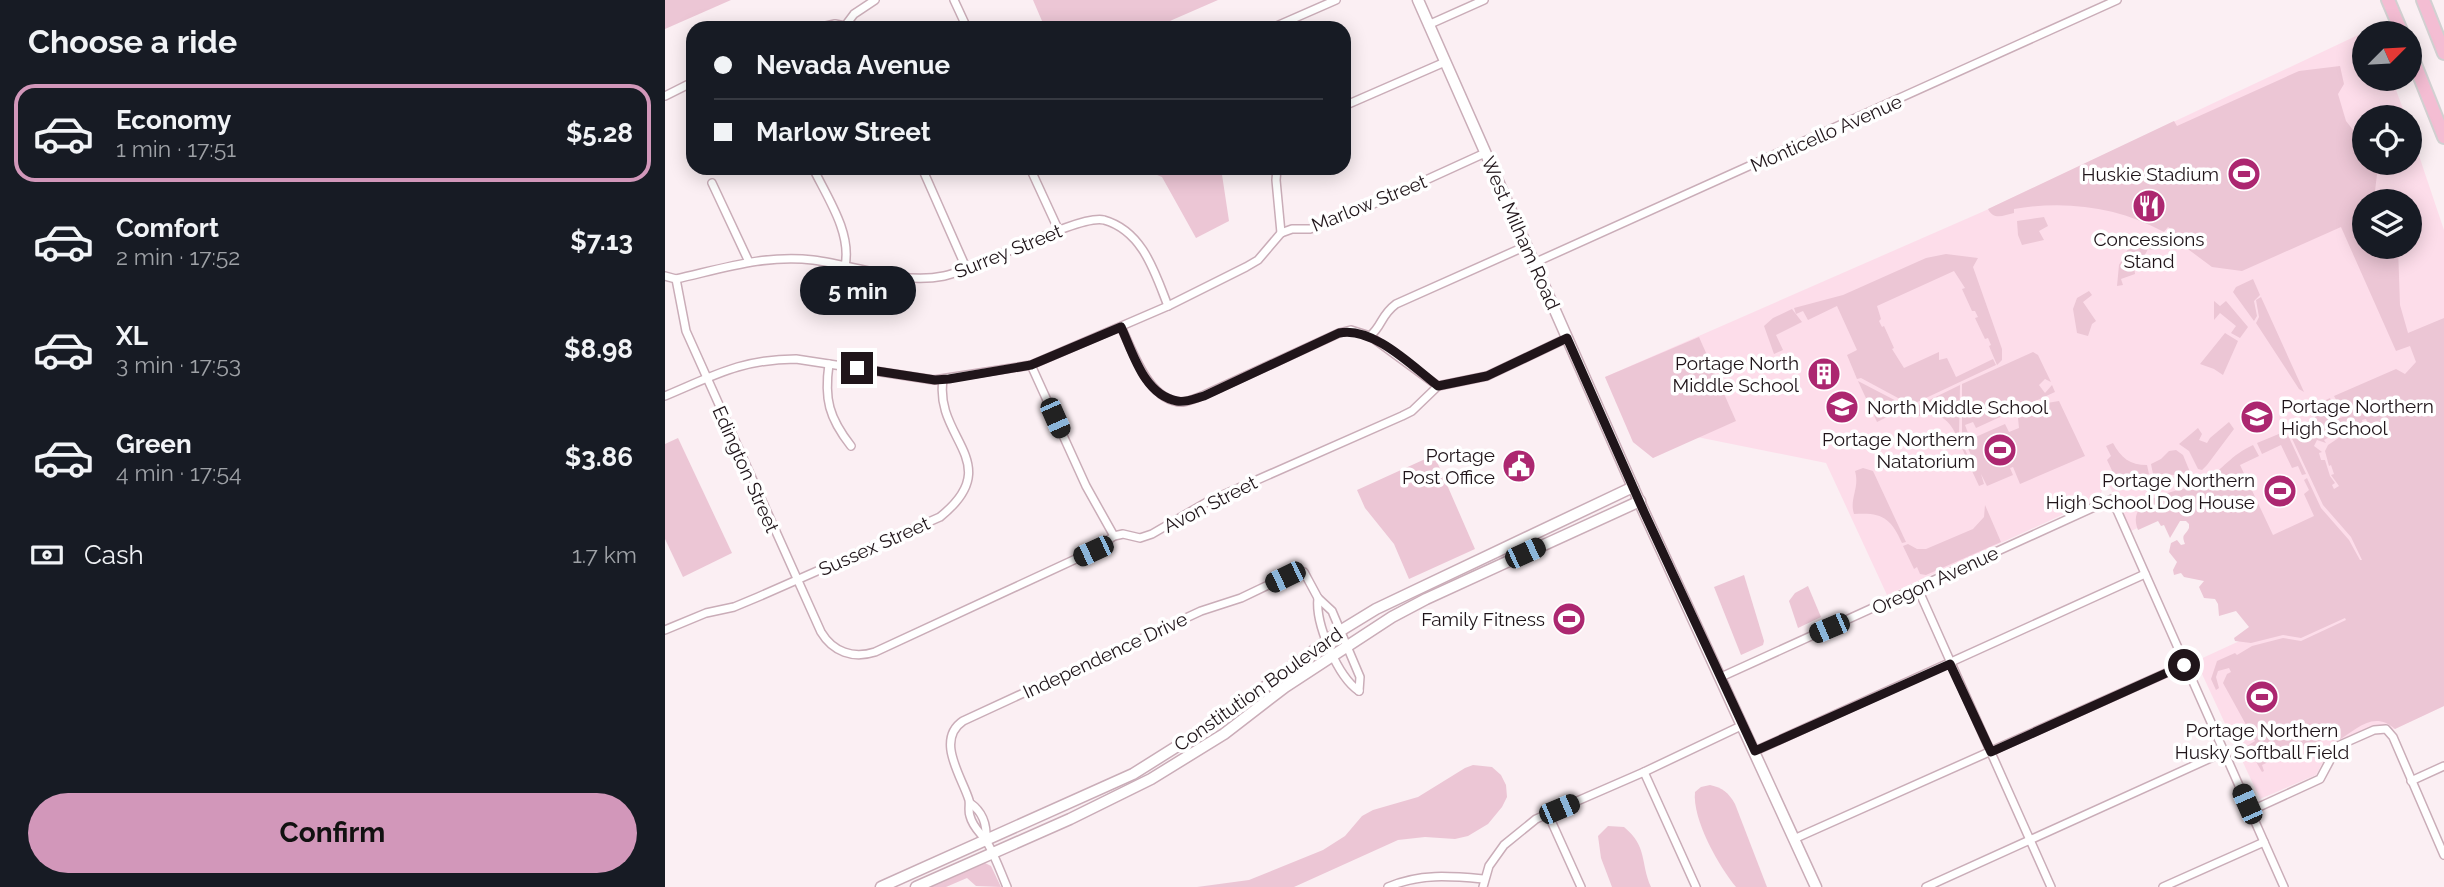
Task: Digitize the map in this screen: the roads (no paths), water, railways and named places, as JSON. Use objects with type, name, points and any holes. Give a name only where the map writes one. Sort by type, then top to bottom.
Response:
[{"type":"highway","points":[[2388,0],[2397,21]]},
{"type":"highway","points":[[2423,0],[2444,52]]},
{"type":"highway","points":[[2422,82],[2444,137]]},
{"type":"street","points":[[851,21],[854,14],[875,0]]},
{"type":"street","points":[[954,0],[964,21]]},
{"type":"street","points":[[1288,21],[1336,0]]},
{"type":"street","name":"West Milham Road","points":[[1417,0],[1633,487],[1816,887]]},
{"type":"street","points":[[1428,25],[1484,0]]},
{"type":"street","name":"Monticello Avenue","points":[[1534,263],[2117,0]]},
{"type":"street","points":[[1351,103],[1444,62]]},
{"type":"street","points":[[665,96],[686,86]]},
{"type":"street","name":"Marlow Street","points":[[1280,233],[1292,229],[1310,229],[1347,216],[1485,153]]},
{"type":"street","points":[[816,175],[842,230],[848,253],[845,266]]},
{"type":"street","points":[[925,175],[967,270]]},
{"type":"street","points":[[1033,175],[1059,231]]},
{"type":"street","points":[[665,397],[757,360],[796,359],[943,380],[1031,365],[1168,306],[1258,260],[1280,233],[1276,175]]},
{"type":"street","points":[[712,183],[749,262]]},
{"type":"street","name":"Surrey Street","points":[[676,279],[749,262],[805,259],[915,279],[932,278],[967,270],[1090,219],[1101,219],[1122,227],[1144,251],[1168,306]]},
{"type":"street","points":[[1370,336],[1377,330],[1382,316],[1396,304],[1526,246]]},
{"type":"street","points":[[665,276],[676,279]]},
{"type":"street","name":"Edington Street","points":[[676,279],[686,331],[706,379],[796,580],[825,639],[835,648],[848,654],[866,655],[875,652],[1093,551],[1114,536]]},
{"type":"street","points":[[1121,327],[1152,387],[1168,398],[1185,402],[1351,330],[1370,336],[1438,386],[1487,376],[1567,338]]},
{"type":"street","points":[[829,364],[826,386],[828,401],[836,426],[851,446]]},
{"type":"street","points":[[1031,365],[1086,486],[1114,536]]},
{"type":"street","name":"Sussex Street","points":[[665,630],[706,613],[734,607],[940,517],[962,496],[967,486],[968,465],[944,410],[943,380]]},
{"type":"street","name":"Avon Street","points":[[1114,536],[1123,534],[1140,538],[1152,534],[1207,502],[1412,411],[1438,386]]},
{"type":"street","name":"Constitution Boulevard","points":[[881,887],[1133,774],[1230,713],[1340,631],[1400,597],[1633,487]]},
{"type":"street","name":"Oregon Avenue","points":[[1721,677],[2112,499],[2145,574]]},
{"type":"street","name":"Constitution Boulevard","points":[[916,887],[1151,779],[1224,734],[1285,687],[1333,655],[1426,599],[1640,501]]},
{"type":"street","name":"Independence Drive","points":[[1007,887],[986,840],[978,833],[969,813],[970,803],[951,749],[955,728],[963,721],[1201,611],[1304,572],[1318,598],[1332,611],[1360,677],[1359,691],[1348,683],[1333,655],[1317,611],[1318,598]]},
{"type":"street","points":[[1755,751],[2145,574],[2284,887]]},
{"type":"street","points":[[1918,589],[2051,887]]},
{"type":"street","points":[[1794,839],[2184,665]]},
{"type":"street","points":[[1388,887],[1425,876],[1448,875],[1484,883],[1489,866],[1512,837],[1529,823],[1743,725]]},
{"type":"street","points":[[2251,811],[2321,779],[2340,745],[2374,730],[2386,729],[2393,737],[2444,855]]},
{"type":"street","points":[[1926,887],[2224,752]]},
{"type":"street","points":[[2411,781],[2444,766]]},
{"type":"street","points":[[1644,772],[1696,887]]},
{"type":"street","points":[[1548,814],[1581,887]]},
{"type":"street","points":[[2163,887],[2264,842]]},
{"type":"place","name":"Huskie Stadium","points":[[2244,174]]},
{"type":"place","name":"Concessions Stand","points":[[2149,206]]},
{"type":"place","name":"Portage North Middle School","points":[[1824,374]]},
{"type":"place","name":"North Middle School","points":[[1842,407]]},
{"type":"place","name":"Portage Northern High School","points":[[2257,417]]},
{"type":"place","name":"Portage Northern Natatorium","points":[[2000,450]]},
{"type":"place","name":"Portage Post Office","points":[[1519,466]]},
{"type":"place","name":"Portage Northern High School Dog House","points":[[2280,491]]},
{"type":"place","name":"Family Fitness","points":[[1569,619]]},
{"type":"place","name":"Portage Northern Husky Softball Field","points":[[2262,697]]}]
